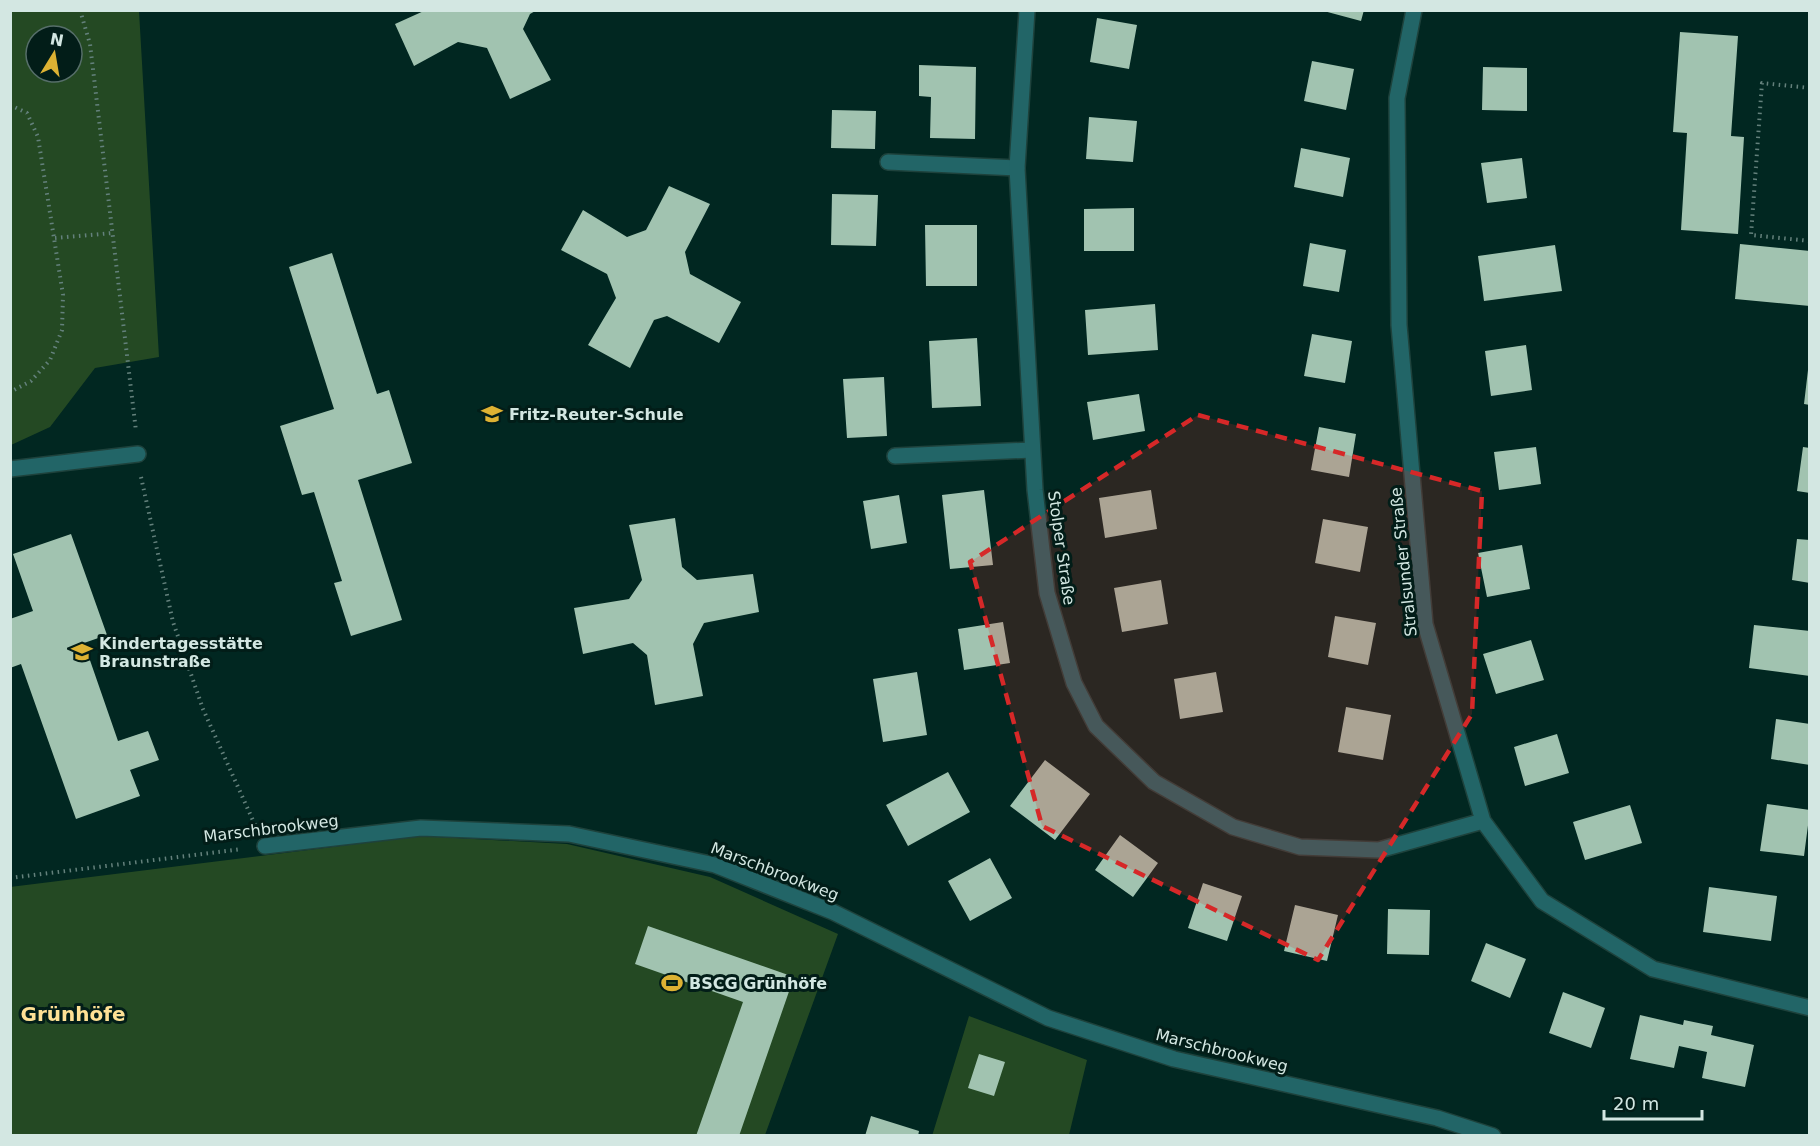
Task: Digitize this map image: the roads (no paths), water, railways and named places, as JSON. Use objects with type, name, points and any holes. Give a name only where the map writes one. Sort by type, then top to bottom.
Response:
[{"type":"street","name":"Stolper Straße","points":[[1028,10],[1017,168],[1032,450],[1047,593],[1074,682],[1096,726],[1154,782],[1233,827],[1300,847],[1379,850],[1483,821]]},
{"type":"street","name":"Stralsunder Straße","points":[[1414,10],[1397,98],[1399,325],[1425,624],[1483,821],[1542,901],[1653,969],[1809,1008]]},
{"type":"street","points":[[888,162],[1017,168]]},
{"type":"street","points":[[896,456],[1032,450]]},
{"type":"street","points":[[10,469],[138,454]]},
{"type":"street","name":"Marschbrookweg","points":[[265,846],[421,828],[569,834],[715,865],[833,912],[1048,1018],[1174,1059],[1437,1118],[1492,1136]]},
{"type":"place","name":"Fritz-Reuter-Schule","points":[[492,414]]},
{"type":"place","name":"Kindertagesstätte Braunstraße","points":[[82,652]]},
{"type":"place","name":"BSCG Grünhöfe","points":[[672,983]]},
{"type":"district","name":"Grünhöfe","points":[[72,1014]]}]
